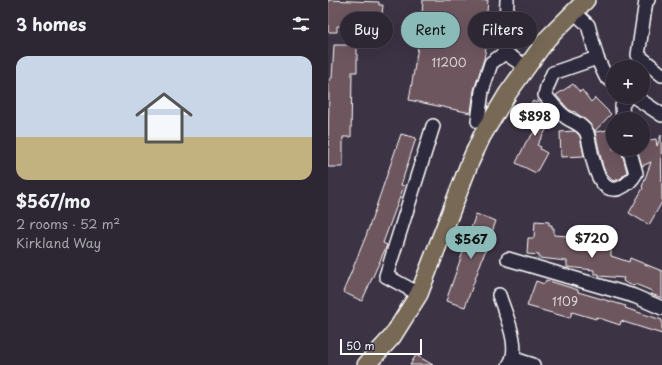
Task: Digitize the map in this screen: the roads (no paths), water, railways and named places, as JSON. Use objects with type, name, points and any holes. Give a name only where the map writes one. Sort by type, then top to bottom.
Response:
[{"type":"main road","points":[[366,365],[392,337],[419,294],[470,162],[482,136],[508,93],[547,39],[586,0]]},
{"type":"street","points":[[504,53],[506,0]]},
{"type":"street","points":[[648,0],[646,1],[638,55],[662,76]]},
{"type":"street","points":[[573,12],[588,25],[598,58],[606,77]]},
{"type":"street","points":[[504,53],[526,68]]},
{"type":"street","points":[[478,122],[482,92],[491,63],[504,53]]},
{"type":"street","points":[[598,58],[554,74],[547,86],[545,95],[567,118],[584,127],[587,133],[598,177],[606,186],[611,189],[617,189],[632,180],[636,173],[631,156]]},
{"type":"street","points":[[646,104],[662,115]]},
{"type":"street","points":[[419,294],[386,276],[433,126]]},
{"type":"street","points":[[508,259],[634,296],[662,308]]},
{"type":"street","points":[[499,295],[513,338],[511,362],[533,365]]}]
